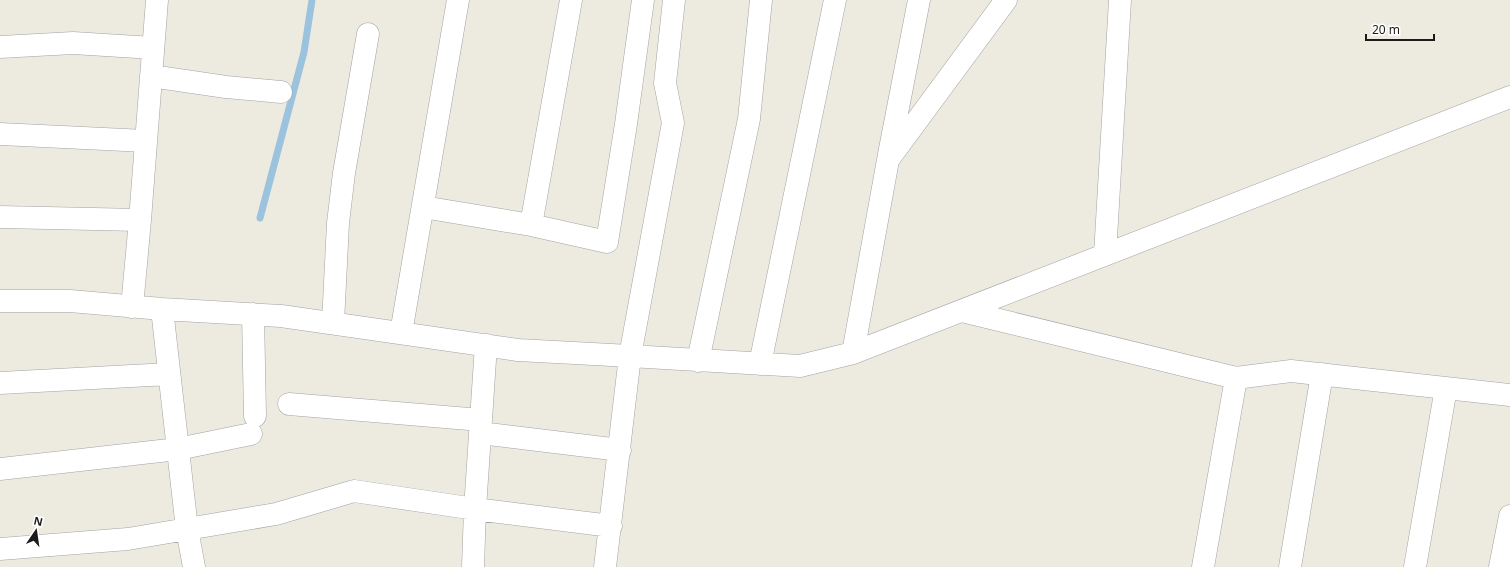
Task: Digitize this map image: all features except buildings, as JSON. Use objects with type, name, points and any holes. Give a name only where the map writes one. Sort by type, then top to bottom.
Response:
[{"type":"street","points":[[132,307],[157,0]]},
{"type":"street","points":[[401,333],[458,0]]},
{"type":"street","points":[[531,225],[571,0]]},
{"type":"street","points":[[423,207],[531,225],[607,242],[626,124],[643,0]]},
{"type":"street","points":[[605,567],[630,356],[674,123],[665,83],[674,0]]},
{"type":"street","points":[[698,361],[749,119],[761,0]]},
{"type":"street","points":[[760,364],[835,0]]},
{"type":"street","points":[[853,352],[919,0]]},
{"type":"street","points":[[888,160],[1006,0]]},
{"type":"street","points":[[1105,255],[1120,0]]},
{"type":"street","points":[[332,323],[338,222],[344,173],[368,34]]},
{"type":"street","points":[[0,47],[73,43],[153,48]]},
{"type":"street","points":[[151,76],[226,87],[281,92]]},
{"type":"street","points":[[0,301],[70,301],[132,307],[281,316],[518,350],[800,366],[853,352],[962,311],[1510,97]]},
{"type":"street","points":[[0,134],[146,141]]},
{"type":"street","points":[[0,217],[140,220]]},
{"type":"street","points":[[162,309],[178,449],[194,567]]},
{"type":"street","points":[[962,311],[1236,378],[1291,371],[1510,395]]},
{"type":"street","points":[[0,469],[178,449],[253,425],[253,314]]},
{"type":"street","points":[[473,567],[475,509],[486,345]]},
{"type":"street","points":[[0,383],[169,374]]},
{"type":"street","points":[[1290,567],[1322,374]]},
{"type":"street","points":[[1203,567],[1236,378]]},
{"type":"street","points":[[1415,567],[1446,388]]},
{"type":"street","points":[[289,404],[481,427],[620,450]]},
{"type":"street","points":[[0,549],[128,539],[276,514],[354,491],[475,509],[611,526]]},
{"type":"street","points":[[1500,567],[1510,516]]},
{"type":"waterway","points":[[260,218],[304,52],[312,0]]}]
